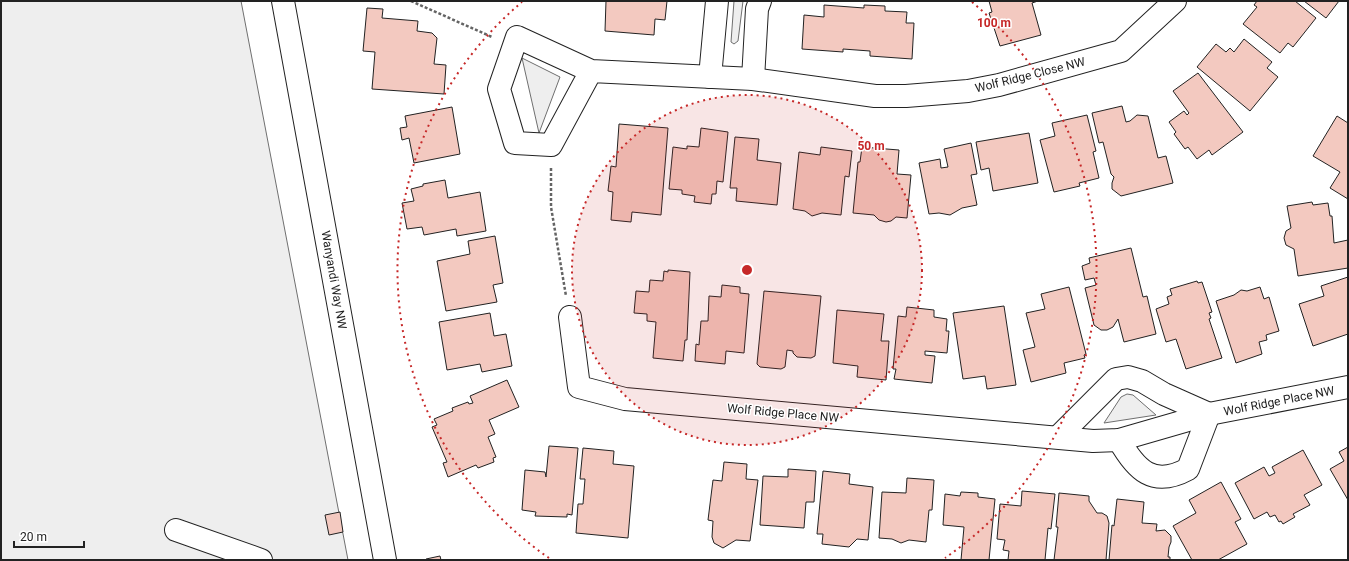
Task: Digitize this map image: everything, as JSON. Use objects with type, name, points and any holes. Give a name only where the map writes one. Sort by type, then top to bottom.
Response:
[{"type":"street","name":"Wanyandi Way NW","points":[[283,1],[385,560]]},
{"type":"street","points":[[710,77],[717,1]]},
{"type":"street","points":[[753,79],[757,9],[760,1]]},
{"type":"street","name":"Wolf Ridge Close NW","points":[[517,36],[591,71],[753,79],[875,96],[906,96],[968,91],[1005,83],[1121,51],[1170,3]]},
{"type":"street","points":[[517,36],[499,89],[515,143],[551,145],[591,71]]},
{"type":"street","name":"Wolf Ridge Place NW","points":[[570,317],[579,387],[624,399],[1093,441],[1119,440],[1209,414],[1348,387]]},
{"type":"street","name":"Wolf Ridge Place NW","points":[[1058,437],[1116,379],[1128,377],[1142,381],[1164,394],[1209,414]]},
{"type":"street","name":"Wolf Ridge Place NW","points":[[1119,440],[1130,458],[1143,470],[1154,477],[1170,477],[1188,469],[1209,414]]},
{"type":"street","points":[[176,530],[261,560]]},
{"type":"path","points":[[411,1],[492,37],[517,36]]},
{"type":"path","points":[[551,145],[552,207],[570,317]]},
{"type":"shaded area","points":[[1,1],[241,1],[348,560],[1,560]]},
{"type":"shaded area","points":[[734,1],[743,1],[738,41],[734,44],[731,42]]},
{"type":"shaded area","points":[[522,58],[560,77],[539,133]]},
{"type":"shaded area","points":[[1127,394],[1133,395],[1156,415],[1104,423],[1121,397]]},
{"type":"building","points":[[606,1],[667,1],[665,20],[655,19],[654,35],[605,31]]},
{"type":"building","points":[[989,1],[1038,1],[1032,3],[1041,35],[1000,46],[989,13],[992,12]]},
{"type":"building","points":[[1257,1],[1295,1],[1316,18],[1293,47],[1288,43],[1280,53],[1243,24],[1257,7],[1254,5]]},
{"type":"building","points":[[1304,1],[1339,1],[1326,18]]},
{"type":"building","points":[[824,5],[864,8],[864,5],[885,6],[885,11],[907,12],[906,23],[914,23],[912,59],[870,56],[870,51],[843,49],[843,52],[802,49],[804,15],[824,17]]},
{"type":"building","points":[[367,8],[383,9],[382,18],[418,21],[417,31],[432,33],[437,38],[434,64],[446,65],[444,94],[372,89],[375,52],[363,51]]},
{"type":"building","points":[[1244,39],[1272,62],[1267,68],[1278,77],[1250,111],[1197,67],[1216,44],[1226,52],[1230,48],[1234,52]]},
{"type":"building","points":[[1198,73],[1243,132],[1212,155],[1209,150],[1197,159],[1188,147],[1185,149],[1174,134],[1176,132],[1169,122],[1184,111],[1187,115],[1189,113],[1173,91]]},
{"type":"building","points":[[1122,106],[1126,122],[1130,121],[1137,115],[1148,116],[1158,158],[1166,156],[1173,183],[1121,196],[1112,189],[1114,177],[1111,174],[1103,142],[1099,143],[1092,113]]},
{"type":"building","points":[[452,107],[460,154],[414,163],[409,138],[402,140],[400,128],[407,127],[405,116]]},
{"type":"building","points":[[1087,115],[1096,151],[1093,152],[1099,178],[1079,183],[1080,186],[1054,192],[1040,140],[1055,136],[1052,123]]},
{"type":"building","points":[[1337,116],[1348,123],[1348,199],[1330,188],[1340,172],[1313,156]]},
{"type":"building","points":[[619,124],[668,128],[661,215],[632,212],[631,222],[611,220],[613,192],[608,191],[611,166],[616,167]]},
{"type":"building","points":[[701,128],[728,132],[723,182],[717,181],[716,194],[712,194],[711,204],[694,202],[695,196],[682,194],[682,190],[669,189],[673,147],[687,149],[687,146],[699,147]]},
{"type":"building","points":[[1029,133],[1038,183],[993,191],[989,168],[981,170],[976,142]]},
{"type":"building","points":[[735,137],[759,139],[757,160],[781,163],[777,205],[736,201],[737,188],[730,188]]},
{"type":"building","points":[[971,143],[977,174],[971,175],[977,205],[962,208],[950,215],[939,213],[929,214],[919,163],[940,159],[941,168],[948,167],[944,149]]},
{"type":"building","points":[[821,147],[852,151],[849,177],[845,176],[841,215],[822,213],[812,216],[805,211],[793,209],[799,152],[820,155]]},
{"type":"building","points":[[862,147],[899,150],[897,174],[911,175],[907,218],[896,217],[891,221],[886,222],[879,220],[874,215],[853,213],[858,162],[860,162]]},
{"type":"building","points":[[445,180],[448,198],[480,192],[486,231],[457,236],[456,229],[424,235],[422,227],[407,229],[402,203],[414,201],[411,189],[423,186],[423,184]]},
{"type":"building","points":[[1312,202],[1313,205],[1328,203],[1330,216],[1332,216],[1334,243],[1348,240],[1348,268],[1298,276],[1294,249],[1286,245],[1284,238],[1286,231],[1291,228],[1287,206]]},
{"type":"building","points":[[495,236],[503,283],[493,285],[497,302],[446,311],[437,261],[470,254],[468,241]]},
{"type":"building","points":[[1131,248],[1143,297],[1147,296],[1156,334],[1124,342],[1118,319],[1113,327],[1107,330],[1101,330],[1094,325],[1085,288],[1096,285],[1094,278],[1085,280],[1082,266],[1090,263],[1089,258]]},
{"type":"building","points":[[668,270],[690,272],[687,340],[685,340],[683,361],[653,358],[656,322],[647,321],[647,314],[634,313],[636,291],[649,292],[650,280],[663,281],[664,271],[668,272]]},
{"type":"building","points":[[1348,277],[1348,334],[1313,346],[1299,304],[1324,296],[1321,286]]},
{"type":"building","points":[[1197,281],[1198,283],[1202,282],[1212,312],[1209,313],[1211,318],[1209,319],[1222,358],[1186,369],[1176,339],[1166,342],[1156,309],[1169,304],[1167,297],[1172,295],[1170,289]]},
{"type":"building","points":[[722,285],[740,287],[740,293],[749,294],[744,353],[726,351],[725,364],[695,361],[696,344],[699,345],[701,321],[708,321],[709,296],[721,297]]},
{"type":"building","points":[[1069,287],[1086,354],[1084,355],[1085,358],[1064,363],[1066,373],[1031,382],[1023,350],[1035,347],[1026,313],[1045,309],[1041,294]]},
{"type":"building","points":[[1260,287],[1264,299],[1269,297],[1279,331],[1266,335],[1267,340],[1259,342],[1262,354],[1236,363],[1216,301],[1234,295],[1241,290],[1247,291]]},
{"type":"building","points":[[764,291],[821,296],[815,356],[811,358],[797,357],[793,351],[787,350],[785,367],[781,369],[760,367],[757,364]]},
{"type":"building","points":[[1004,306],[1016,385],[987,389],[985,376],[963,379],[953,313]]},
{"type":"building","points":[[907,307],[934,310],[934,317],[947,319],[946,331],[949,331],[947,353],[925,351],[925,355],[935,356],[932,383],[894,379],[896,369],[893,369],[898,316],[906,317]]},
{"type":"building","points":[[837,310],[884,314],[881,341],[889,341],[886,380],[857,377],[858,366],[833,363]]},
{"type":"building","points":[[490,313],[494,336],[506,334],[512,366],[482,372],[480,364],[447,370],[439,322]]},
{"type":"building","points":[[507,380],[519,407],[489,420],[495,434],[488,437],[496,457],[493,458],[494,462],[478,468],[476,465],[448,477],[443,463],[447,462],[432,427],[437,425],[434,419],[453,411],[452,408],[468,402],[469,404],[473,403],[470,396]]},
{"type":"building","points":[[549,446],[578,448],[572,515],[567,514],[567,517],[535,516],[536,512],[522,510],[525,470],[545,472],[546,477]]},
{"type":"building","points":[[1348,447],[1348,500],[1330,469],[1344,461],[1339,452]]},
{"type":"building","points":[[583,448],[614,451],[613,464],[634,466],[628,538],[576,533],[578,504],[583,504],[585,479],[580,479]]},
{"type":"building","points":[[1303,450],[1322,485],[1304,495],[1310,505],[1293,514],[1295,517],[1283,524],[1281,521],[1279,522],[1275,515],[1270,517],[1267,512],[1254,519],[1235,483],[1264,467],[1269,476],[1275,473],[1272,467]]},
{"type":"building","points":[[724,462],[747,464],[746,479],[758,480],[750,541],[736,540],[723,548],[714,543],[712,537],[713,521],[708,520],[713,480],[722,481]]},
{"type":"building","points":[[788,469],[816,471],[814,502],[806,502],[804,528],[760,525],[763,476],[788,477]]},
{"type":"building","points":[[823,471],[850,474],[849,484],[873,487],[868,540],[857,539],[849,547],[822,544],[823,534],[817,534]]},
{"type":"building","points":[[907,478],[934,480],[932,510],[929,510],[926,542],[909,540],[901,543],[892,539],[879,538],[882,492],[906,493]]},
{"type":"building","points":[[1221,482],[1241,519],[1235,522],[1247,544],[1218,560],[1192,560],[1173,526],[1196,513],[1189,500]]},
{"type":"building","points":[[1022,491],[1055,494],[1051,529],[1048,528],[1045,560],[1008,560],[1009,551],[1003,550],[1005,540],[997,539],[1000,504],[1021,506]]},
{"type":"building","points":[[961,492],[978,493],[978,497],[995,499],[989,560],[961,560],[964,527],[943,525],[945,494],[960,496]]},
{"type":"building","points":[[1059,493],[1089,496],[1089,501],[1097,513],[1102,513],[1107,516],[1109,523],[1106,560],[1054,560],[1058,527],[1056,527]]},
{"type":"building","points":[[1117,499],[1144,502],[1142,523],[1157,524],[1156,531],[1165,530],[1171,536],[1168,557],[1170,557],[1170,560],[1109,560],[1112,525],[1114,526]]},
{"type":"building","points":[[340,512],[343,532],[329,535],[325,515]]},
{"type":"building","points":[[440,556],[441,560],[426,559]]}]
